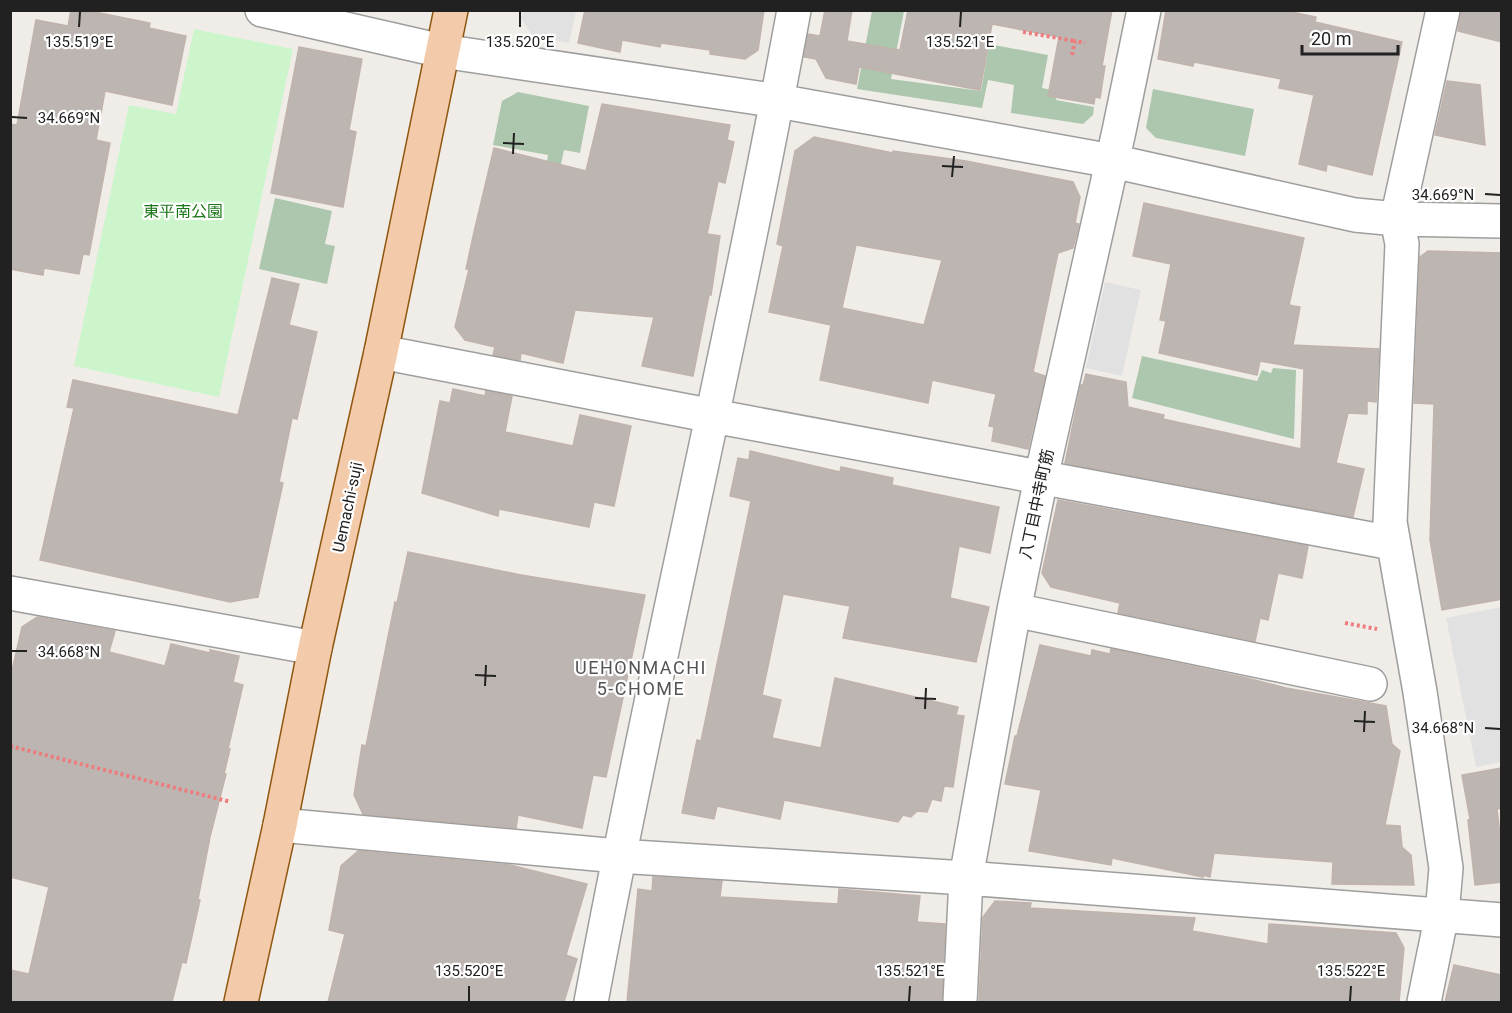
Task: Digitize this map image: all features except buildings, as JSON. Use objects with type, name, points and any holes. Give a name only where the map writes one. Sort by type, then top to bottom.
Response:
[{"type":"main road","name":"Uemachi-suji","points":[[241,1002],[280,825],[315,648],[381,352],[451,10]]},
{"type":"street","points":[[262,10],[442,51],[777,101],[1112,161],[1355,215],[1397,219],[1502,221]]},
{"type":"street","points":[[591,1002],[618,856],[712,416],[794,10]]},
{"type":"street","name":"八丁目中寺町筋","points":[[960,1002],[966,878],[1014,610],[1144,10]]},
{"type":"street","points":[[1424,1002],[1442,914],[1446,868],[1420,692],[1390,522],[1402,244],[1397,219],[1443,10]]},
{"type":"street","points":[[381,352],[1392,543]]},
{"type":"street","points":[[10,593],[315,648]]},
{"type":"street","points":[[1014,610],[1379,687],[1420,692]]},
{"type":"street","points":[[280,825],[618,856],[966,878],[1502,920]]},
{"type":"path","points":[[1023,32],[1085,43]]},
{"type":"path","points":[[1072,55],[1075,41]]},
{"type":"path","points":[[1345,623],[1371,628]]},
{"type":"path","points":[[10,746],[231,802]]},
{"type":"green space","points":[[872,11],[904,11],[891,79],[981,91],[989,44],[1048,55],[1042,88],[1057,91],[1056,100],[1094,107],[1093,115],[1083,124],[1011,113],[1014,85],[988,80],[982,108],[857,89]]},
{"type":"green space","name":"東平南公園","points":[[194,29],[293,49],[219,397],[74,366],[129,105],[176,114]]},
{"type":"green space","points":[[1153,89],[1254,109],[1245,156],[1156,138],[1146,128]]},
{"type":"green space","points":[[518,92],[589,106],[580,153],[564,150],[560,169],[546,167],[548,155],[493,145],[502,101]]},
{"type":"green space","points":[[275,198],[332,211],[325,244],[335,246],[327,284],[259,269]]},
{"type":"green space","points":[[1142,356],[1257,381],[1262,370],[1271,373],[1273,368],[1296,370],[1294,439],[1132,398]]},
{"type":"shaded area","points":[[523,11],[576,11],[569,43],[532,35],[521,18]]},
{"type":"shaded area","points":[[1105,282],[1141,290],[1122,376],[1086,368]]},
{"type":"shaded area","points":[[1501,607],[1501,762],[1476,767],[1446,618]]},
{"type":"district","name":"UEHONMACHI 5-CHOME","points":[[641,678]]}]
